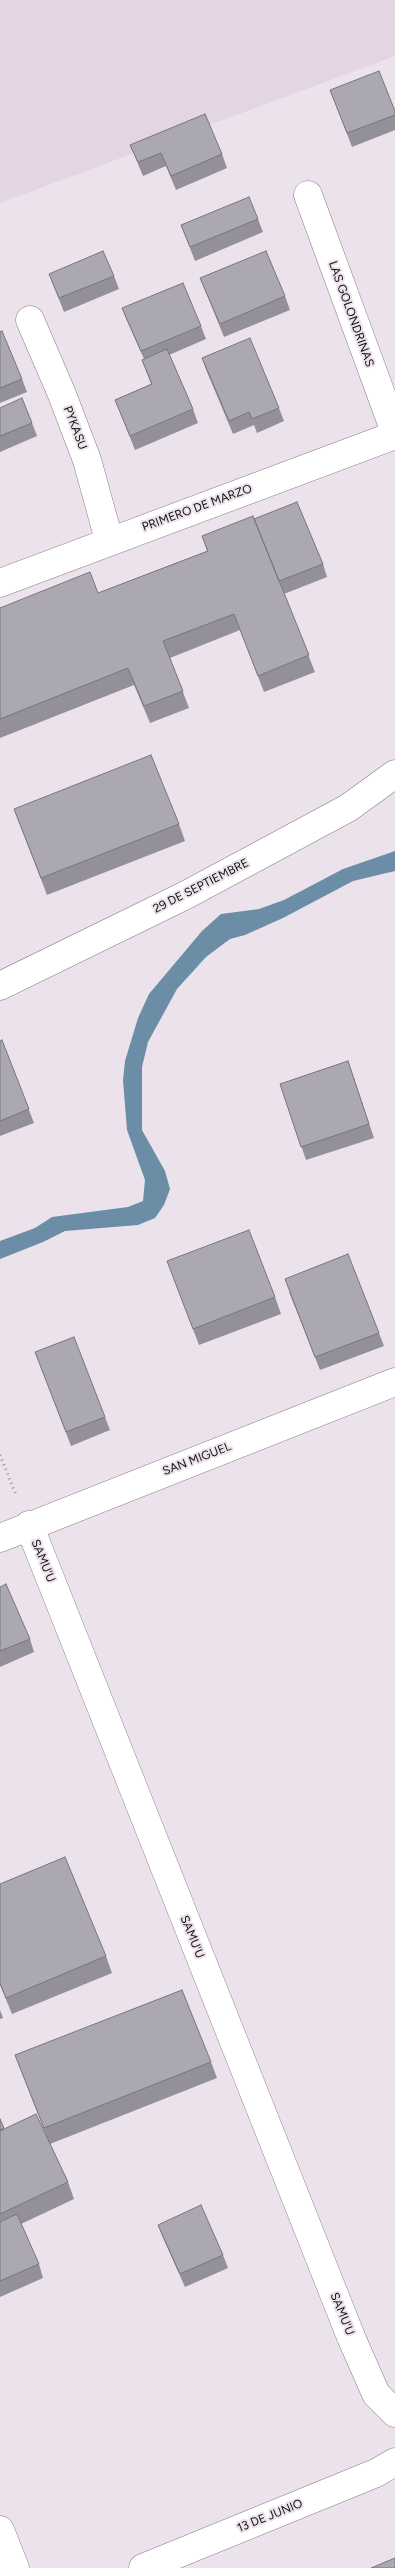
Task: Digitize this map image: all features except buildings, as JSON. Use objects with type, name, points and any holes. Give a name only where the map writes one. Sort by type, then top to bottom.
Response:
[{"type":"street","name":"LAS GOLONDRINAS","points":[[308,195],[395,433]]},
{"type":"street","name":"PYKASU","points":[[30,320],[61,392],[87,460],[109,540]]},
{"type":"street","name":"PRIMERO DE MARZO","points":[[0,583],[109,540],[395,433]]},
{"type":"street","name":"29 DE SEPTIEMBRE","points":[[0,986],[186,895],[339,813],[395,774]]},
{"type":"street","name":"SAN MIGUEL","points":[[0,1538],[395,1382]]},
{"type":"street","name":"SAMU'U","points":[[29,1525],[351,2337],[376,2394],[395,2413]]},
{"type":"street","name":"13 DE JUNIO","points":[[143,2568],[376,2473],[395,2462]]},
{"type":"street","points":[[0,2530],[15,2568]]},
{"type":"path","name":"SAMU'U","points":[[0,1455],[29,1525]]},
{"type":"shaded area","points":[[0,0],[395,0],[395,56],[0,203]]},
{"type":"water","points":[[395,851],[395,871],[353,881],[283,918],[245,935],[230,939],[206,957],[177,989],[148,1042],[142,1067],[142,1130],[165,1171],[170,1189],[164,1205],[155,1218],[138,1225],[65,1231],[0,1259],[0,1241],[35,1228],[52,1217],[128,1207],[143,1201],[145,1180],[127,1130],[123,1080],[125,1061],[138,1018],[149,994],[202,931],[221,914],[259,909],[284,900],[343,869]]}]
